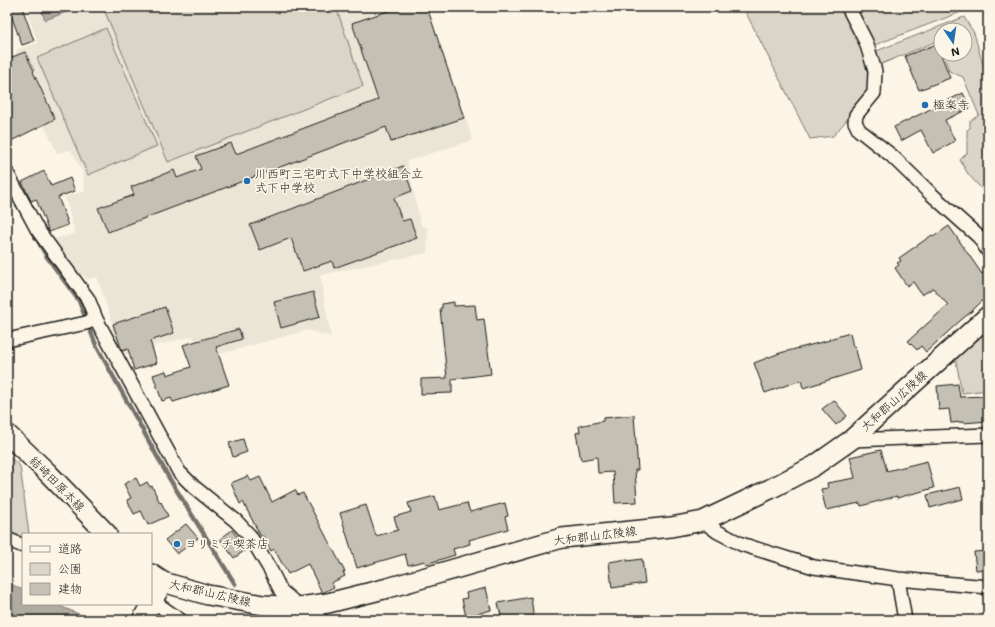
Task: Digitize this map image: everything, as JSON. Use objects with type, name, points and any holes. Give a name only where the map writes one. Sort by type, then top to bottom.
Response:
[{"type":"main road","name":"大和郡山広陵線","points":[[152,595],[157,578],[208,595],[263,605],[300,607],[328,604],[562,538],[671,527],[703,521],[814,466],[851,440],[988,316]]},
{"type":"main road","name":"結崎田原本線","points":[[7,434],[106,533]]},
{"type":"street","points":[[848,7],[866,42],[875,71],[874,93],[856,115],[855,122],[859,130],[892,156],[979,237],[988,251]]},
{"type":"street","points":[[7,173],[38,229],[88,299],[96,319],[179,472],[194,487],[236,521],[250,536],[281,591],[300,607],[321,620]]},
{"type":"street","points":[[7,340],[86,323],[96,319]]},
{"type":"street","points":[[851,440],[988,435]]},
{"type":"street","points":[[703,521],[718,532],[741,544],[814,567],[898,579],[988,587]]},
{"type":"street","points":[[7,539],[22,546]]},
{"type":"street","points":[[898,579],[905,620]]},
{"type":"street","points":[[148,609],[180,620]]},
{"type":"shaded area","name":"川西町三宅町式下中学校組合立 式下中学校","points":[[25,7],[433,7],[428,10],[473,140],[407,161],[421,226],[428,227],[427,253],[320,275],[331,337],[308,330],[202,359],[193,336],[121,355],[111,330],[112,322],[97,277],[87,279],[77,272],[53,239],[75,234],[65,197],[85,191],[82,171],[71,150],[57,153],[14,60],[17,49],[38,43]]},
{"type":"shaded area","points":[[40,7],[80,7],[45,20]]},
{"type":"shaded area","points":[[7,582],[22,590],[22,605],[57,605],[93,620],[7,620]]},
{"type":"green space","points":[[103,7],[336,7],[363,86],[168,162]]},
{"type":"green space","points":[[743,7],[842,7],[866,54],[871,80],[867,96],[833,136],[810,139]]},
{"type":"green space","points":[[852,7],[974,7],[933,22],[872,46]]},
{"type":"green space","points":[[964,17],[967,22],[951,22]]},
{"type":"green space","points":[[106,28],[157,146],[88,175],[37,58]]},
{"type":"green space","points":[[933,29],[933,43],[879,65],[874,52]]},
{"type":"green space","points":[[973,31],[988,82],[988,196],[968,174],[960,160],[967,153],[967,130],[970,128],[970,121],[979,115],[963,77],[949,71],[946,62],[973,62]]},
{"type":"green space","points":[[988,324],[988,390],[962,393],[955,356]]},
{"type":"green space","points":[[7,455],[20,466],[29,533],[22,533],[22,537],[7,531]]},
{"type":"building","points":[[8,7],[22,7],[34,41],[22,45]]},
{"type":"building","points":[[400,7],[427,7],[464,118],[391,142],[386,127],[108,232],[98,208],[134,195],[131,187],[174,170],[177,178],[201,169],[196,156],[231,143],[236,154],[378,100],[352,23]]},
{"type":"building","points":[[933,46],[933,62],[944,62],[950,78],[919,90],[905,56]]},
{"type":"building","points":[[25,52],[55,119],[7,143],[7,59]]},
{"type":"building","points":[[963,93],[970,108],[945,120],[955,141],[933,153],[921,130],[901,141],[894,127]]},
{"type":"building","points":[[403,166],[412,191],[394,198],[402,221],[410,219],[417,238],[334,268],[332,261],[303,271],[291,238],[260,250],[250,225]]},
{"type":"building","points":[[44,171],[51,186],[70,178],[75,191],[58,197],[68,225],[49,232],[36,199],[31,201],[22,182]]},
{"type":"building","points":[[949,226],[982,274],[988,267],[988,295],[926,352],[921,346],[917,350],[908,341],[948,305],[933,288],[922,295],[913,282],[907,286],[895,268],[899,265],[897,263],[901,261],[899,258],[932,235],[933,237]]},
{"type":"building","points":[[313,292],[320,317],[281,328],[274,302]]},
{"type":"building","points":[[454,302],[454,306],[475,305],[477,320],[484,319],[491,374],[452,379],[452,393],[421,394],[421,379],[447,378],[440,308],[442,308],[442,304]]},
{"type":"building","points":[[165,307],[174,333],[150,341],[157,363],[134,370],[128,349],[122,351],[113,324]]},
{"type":"building","points":[[239,329],[242,339],[216,347],[229,385],[173,402],[171,398],[162,401],[153,375],[166,371],[167,375],[191,367],[183,345]]},
{"type":"building","points":[[850,333],[861,370],[803,388],[801,380],[765,393],[754,363],[780,353],[830,340],[829,339]]},
{"type":"building","points":[[958,384],[960,397],[988,396],[988,421],[951,423],[949,409],[939,410],[937,386]]},
{"type":"building","points":[[834,400],[847,416],[836,425],[822,409]]},
{"type":"building","points":[[634,415],[638,470],[635,470],[637,502],[615,503],[613,472],[598,473],[597,457],[581,460],[576,433],[580,432],[579,426],[603,421],[603,418]]},
{"type":"building","points":[[243,439],[247,452],[233,457],[229,443]]},
{"type":"building","points":[[881,450],[887,471],[927,461],[934,488],[861,506],[860,503],[826,510],[821,489],[828,488],[827,483],[855,478],[850,457]]},
{"type":"building","points":[[248,476],[251,481],[260,477],[272,502],[295,490],[298,495],[303,493],[345,572],[343,572],[345,576],[331,583],[334,587],[322,593],[308,564],[288,574],[274,549],[271,551],[263,536],[261,537],[243,502],[240,504],[231,483]]},
{"type":"building","points":[[136,478],[140,486],[147,482],[150,487],[152,486],[168,516],[148,525],[141,511],[134,514],[127,500],[131,498],[124,484]]},
{"type":"building","points":[[960,487],[963,499],[930,508],[927,495]]},
{"type":"building","points":[[435,496],[439,510],[467,503],[470,512],[505,503],[508,516],[505,517],[508,529],[469,540],[470,544],[453,549],[455,555],[426,564],[425,561],[408,565],[405,554],[357,568],[340,513],[366,505],[376,536],[398,530],[394,517],[411,512],[408,503]]},
{"type":"building","points":[[186,524],[198,538],[177,554],[165,540]]},
{"type":"building","points":[[232,530],[247,549],[234,558],[220,539]]},
{"type":"building","points":[[988,551],[988,569],[976,570],[974,552]]},
{"type":"building","points":[[627,559],[627,561],[642,559],[645,583],[612,588],[609,562]]},
{"type":"building","points":[[486,588],[491,610],[466,617],[462,599],[467,598],[466,593]]},
{"type":"building","points":[[531,597],[534,620],[502,620],[498,603]]},
{"type":"waterway","points":[[7,188],[17,205]]},
{"type":"waterway","points":[[35,236],[47,257],[79,301],[96,345],[169,478],[235,584]]},
{"type":"place","name":"極楽寺","points":[[925,105]]},
{"type":"place","name":"川西町三宅町式下中学校組合立 式下中学校","points":[[247,181]]},
{"type":"place","name":"ヨリミチ喫茶店","points":[[177,544]]}]
